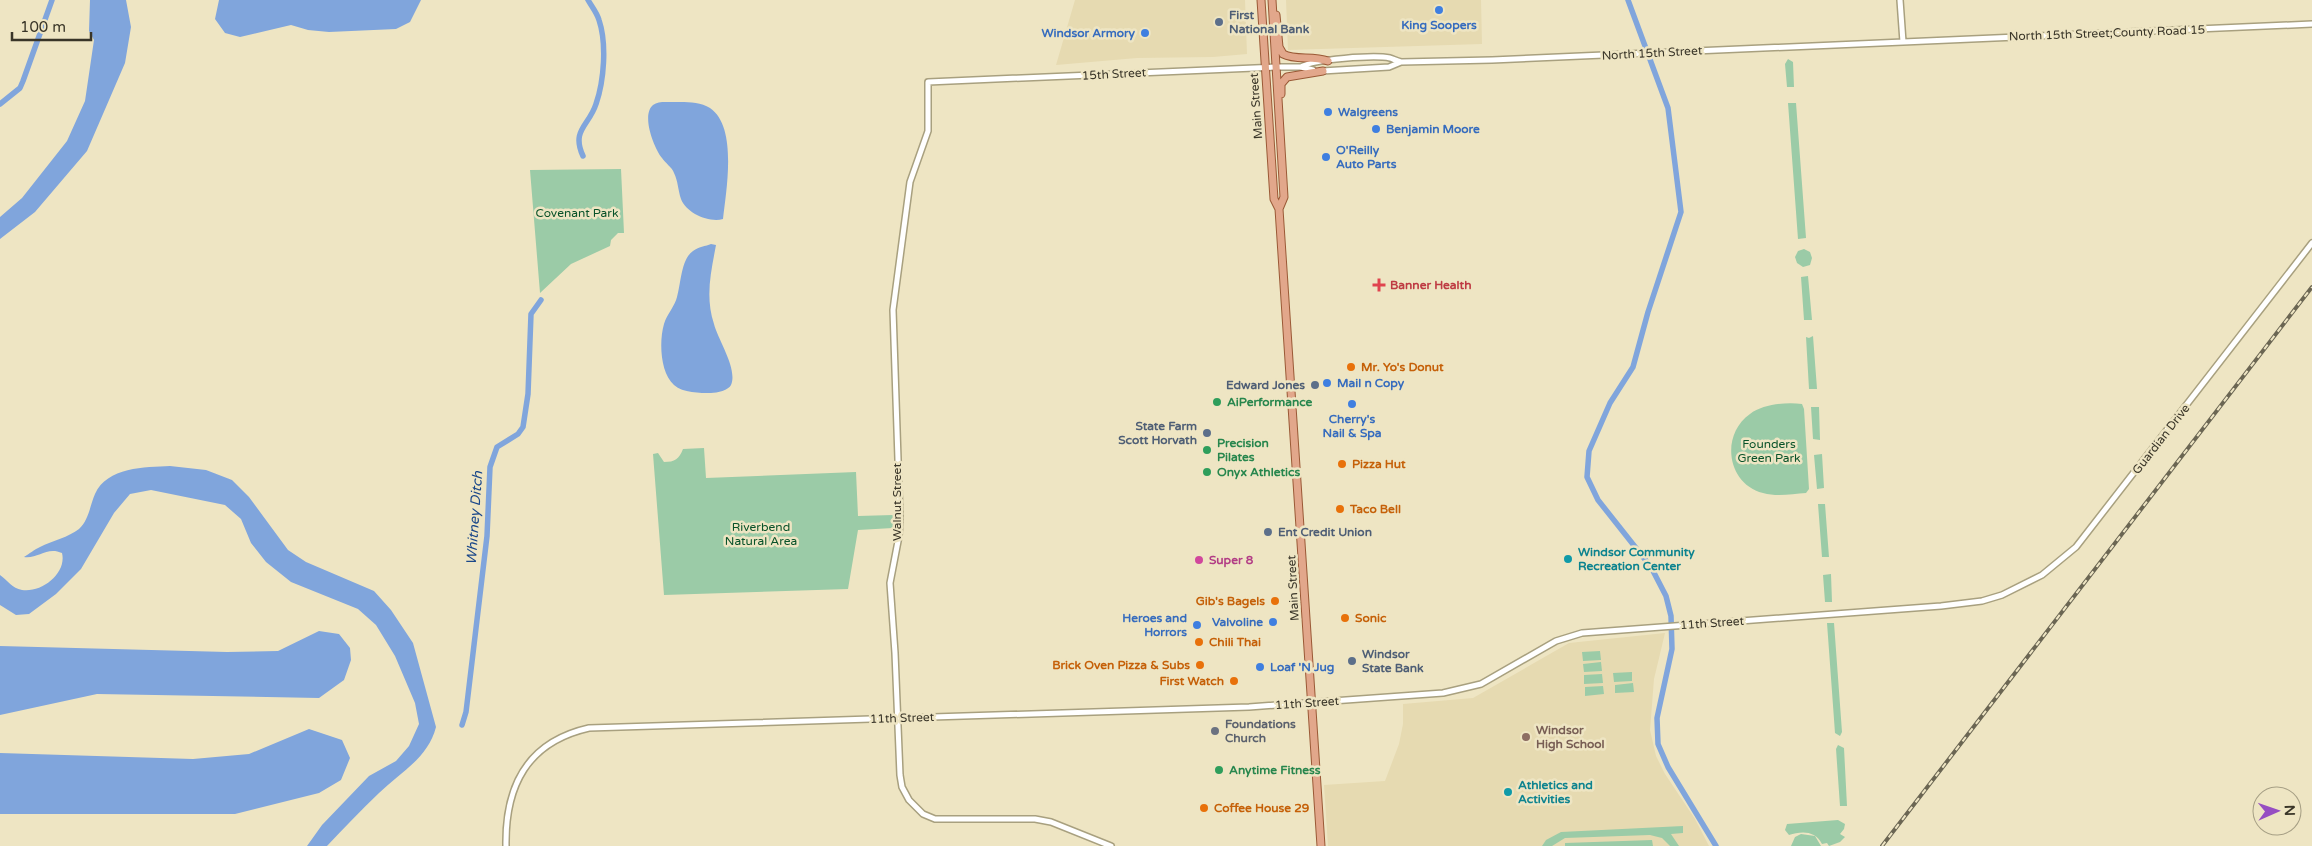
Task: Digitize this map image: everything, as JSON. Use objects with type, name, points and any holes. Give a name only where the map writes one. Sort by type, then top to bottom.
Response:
[{"type":"main road","name":"Main Street","points":[[1261,0],[1274,199],[1280,209]]},
{"type":"main road","name":"Main Street","points":[[1272,0],[1284,197],[1280,209],[1311,704],[1322,846]]},
{"type":"main road","points":[[1272,0],[1278,22],[1279,47],[1282,54],[1293,57],[1317,56],[1328,60]]},
{"type":"main road","points":[[1280,137],[1283,117],[1282,82],[1291,75],[1323,71]]},
{"type":"street","points":[[1900,0],[1903,42]]},
{"type":"street","name":"North 15th Street;County Road 15","points":[[1903,42],[2312,24]]},
{"type":"street","name":"North 15th Street","points":[[1367,59],[1389,58],[1401,62],[1903,42]]},
{"type":"street","name":"15th Street","points":[[1301,67],[1310,62],[1367,59]]},
{"type":"street","name":"North 15th Street","points":[[1366,68],[1389,67],[1401,62]]},
{"type":"street","name":"15th Street","points":[[928,82],[1275,67],[1301,67],[1309,70],[1323,71],[1366,68]]},
{"type":"street","name":"Walnut Street","points":[[928,82],[928,131],[910,182],[893,310],[900,522],[890,583],[902,787],[911,803],[925,816],[953,820],[1035,819],[1051,822],[1111,846]]},
{"type":"street","name":"Guardian Drive","points":[[1982,601],[2002,595],[2042,575],[2076,547],[2312,243]]},
{"type":"street","name":"11th Street","points":[[506,846],[509,801],[518,779],[532,759],[547,745],[568,734],[589,728],[1311,704],[1456,692],[1481,684],[1556,641],[1574,635],[1659,626],[1982,601]]},
{"type":"shaded area","points":[[1075,0],[1245,0],[1247,54],[1213,57],[1137,58],[1056,65]]},
{"type":"shaded area","points":[[1286,0],[1481,0],[1482,44],[1288,50]]},
{"type":"shaded area","name":"Windsor High School","points":[[1665,633],[1654,679],[1650,730],[1656,756],[1665,774],[1695,819],[1709,846],[1328,846],[1324,785],[1385,781],[1399,744],[1403,724],[1403,704],[1473,698],[1569,643]]},
{"type":"green space","points":[[1788,59],[1793,62],[1794,87],[1787,87],[1785,64]]},
{"type":"green space","points":[[1788,103],[1796,103],[1806,238],[1798,239]]},
{"type":"green space","name":"Covenant Park","points":[[621,169],[624,233],[618,233],[611,240],[610,246],[571,264],[540,293],[530,170]]},
{"type":"green space","points":[[1804,249],[1810,252],[1812,258],[1810,265],[1803,267],[1797,263],[1795,257],[1798,251]]},
{"type":"green space","points":[[1808,276],[1812,320],[1804,320],[1801,277]]},
{"type":"green space","points":[[1813,336],[1817,389],[1809,389],[1806,337]]},
{"type":"green space","name":"Founders Green Park","points":[[1789,403],[1802,404],[1804,409],[1809,489],[1806,493],[1779,495],[1763,493],[1751,488],[1735,470],[1732,458],[1731,446],[1734,434],[1740,423],[1750,414],[1761,408]]},
{"type":"green space","points":[[1811,407],[1819,407],[1820,440],[1813,439]]},
{"type":"green space","name":"Riverbend Natural Area","points":[[704,448],[706,478],[856,472],[858,516],[893,515],[893,528],[858,530],[848,589],[664,595],[653,454],[658,453],[664,462],[668,462],[674,461],[683,449]]},
{"type":"green space","points":[[1822,454],[1824,488],[1817,489],[1814,455]]},
{"type":"green space","points":[[1818,504],[1825,504],[1829,557],[1822,557]]},
{"type":"green space","points":[[1831,574],[1832,602],[1825,602],[1823,575]]},
{"type":"green space","points":[[1827,623],[1834,623],[1842,732],[1840,736],[1835,733]]},
{"type":"green space","points":[[1600,651],[1601,660],[1583,661],[1582,652]]},
{"type":"green space","points":[[1601,662],[1602,671],[1584,672],[1583,664]]},
{"type":"green space","points":[[1632,672],[1632,681],[1614,682],[1613,673]]},
{"type":"green space","points":[[1602,674],[1603,683],[1584,684],[1584,675]]},
{"type":"green space","points":[[1633,683],[1634,692],[1615,693],[1615,685]]},
{"type":"green space","points":[[1603,686],[1604,694],[1585,696],[1585,687]]},
{"type":"green space","points":[[1838,745],[1844,748],[1847,806],[1840,806],[1836,749]]},
{"type":"green space","points":[[1838,820],[1845,824],[1840,834],[1845,837],[1840,842],[1829,846],[1827,843],[1822,844],[1812,834],[1803,832],[1789,835],[1785,830],[1787,824]]},
{"type":"green space","points":[[1683,826],[1683,833],[1671,834],[1679,846],[1670,846],[1662,838],[1650,835],[1565,838],[1552,846],[1542,846],[1546,840],[1561,832]]},
{"type":"green space","points":[[1801,834],[1815,836],[1821,846],[1791,846],[1795,837]]},
{"type":"green space","points":[[1652,840],[1653,846],[1565,846],[1565,843]]},
{"type":"water","points":[[90,0],[126,0],[131,27],[125,63],[87,151],[35,212],[0,239],[0,217],[22,198],[67,141],[85,101],[94,40],[89,31]]},
{"type":"water","points":[[219,0],[421,0],[410,22],[396,29],[329,32],[308,30],[291,25],[240,37],[225,33],[215,19]]},
{"type":"water","points":[[662,102],[691,102],[710,108],[719,117],[724,129],[727,144],[728,177],[723,219],[711,220],[699,216],[688,209],[681,199],[673,171],[663,160],[650,132],[648,116],[653,105]]},
{"type":"water","points":[[711,244],[716,245],[709,294],[711,314],[730,363],[732,378],[730,387],[722,391],[697,393],[678,388],[669,380],[663,365],[661,339],[665,320],[676,300],[686,260],[695,250]]},
{"type":"water","points":[[170,466],[206,470],[232,480],[249,497],[288,550],[306,562],[374,591],[391,610],[413,643],[436,727],[432,738],[413,764],[372,799],[327,846],[307,846],[322,825],[369,776],[396,761],[409,746],[419,724],[415,703],[395,656],[376,625],[358,609],[291,582],[266,562],[251,543],[241,519],[225,505],[151,490],[130,494],[114,513],[81,569],[56,594],[29,614],[16,615],[0,605],[0,575],[15,588],[30,590],[45,585],[57,574],[63,560],[62,553],[52,551],[24,557],[38,548],[79,529],[87,517],[95,494],[108,478],[138,468]]},
{"type":"water","points":[[319,631],[339,634],[350,648],[351,660],[344,680],[319,698],[97,694],[0,715],[0,646],[227,652],[278,651]]},
{"type":"water","points":[[309,729],[342,740],[350,758],[341,780],[319,793],[235,814],[0,814],[0,753],[193,759],[249,754]]},
{"type":"waterway","points":[[0,104],[20,88],[52,0]]},
{"type":"waterway","name":"Whitney Ditch","points":[[583,156],[579,140],[580,134],[596,104],[604,62],[603,40],[599,20],[588,0]]},
{"type":"waterway","points":[[1628,0],[1668,108],[1681,212],[1648,312],[1633,367],[1610,403],[1589,451],[1587,477],[1598,500],[1651,567],[1666,596],[1671,616],[1672,649],[1657,718],[1658,744],[1668,767],[1716,846]]},
{"type":"waterway","name":"Whitney Ditch","points":[[462,725],[466,712],[487,536],[490,467],[497,447],[518,434],[523,427],[528,394],[531,314],[541,300]]},
{"type":"railway","points":[[1882,846],[2312,287]]},
{"type":"place","name":"King Soopers","points":[[1439,10]]},
{"type":"place","name":"First National Bank","points":[[1219,22]]},
{"type":"place","name":"Windsor Armory","points":[[1145,33]]},
{"type":"place","name":"Walgreens","points":[[1328,112]]},
{"type":"place","name":"Benjamin Moore","points":[[1376,129]]},
{"type":"place","name":"O'Reilly Auto Parts","points":[[1326,157]]},
{"type":"place","name":"Banner Health","points":[[1379,285]]},
{"type":"place","name":"Mr. Yo's Donut","points":[[1351,367]]},
{"type":"place","name":"Mail n Copy","points":[[1327,383]]},
{"type":"place","name":"Edward Jones","points":[[1315,385]]},
{"type":"place","name":"AiPerformance","points":[[1217,402]]},
{"type":"place","name":"Cherry's Nail & Spa","points":[[1352,404]]},
{"type":"place","name":"State Farm Scott Horvath","points":[[1207,433]]},
{"type":"place","name":"Precision Pilates","points":[[1207,450]]},
{"type":"place","name":"Pizza Hut","points":[[1342,464]]},
{"type":"place","name":"Onyx Athletics","points":[[1207,472]]},
{"type":"place","name":"Taco Bell","points":[[1340,509]]},
{"type":"place","name":"Ent Credit Union","points":[[1268,532]]},
{"type":"place","name":"Windsor Community Recreation Center","points":[[1568,559]]},
{"type":"place","name":"Super 8","points":[[1199,560]]},
{"type":"place","name":"Gib's Bagels","points":[[1275,601]]},
{"type":"place","name":"Sonic","points":[[1345,618]]},
{"type":"place","name":"Valvoline","points":[[1273,622]]},
{"type":"place","name":"Heroes and Horrors","points":[[1197,625]]},
{"type":"place","name":"Chili Thai","points":[[1199,642]]},
{"type":"place","name":"Windsor State Bank","points":[[1352,661]]},
{"type":"place","name":"Brick Oven Pizza & Subs","points":[[1200,665]]},
{"type":"place","name":"Loaf 'N Jug","points":[[1260,667]]},
{"type":"place","name":"First Watch","points":[[1234,681]]},
{"type":"place","name":"Foundations Church","points":[[1215,731]]},
{"type":"place","name":"Windsor High School","points":[[1526,737]]},
{"type":"place","name":"Anytime Fitness","points":[[1219,770]]},
{"type":"place","name":"Athletics and Activities","points":[[1508,792]]},
{"type":"place","name":"Coffee House 29","points":[[1204,808]]}]
